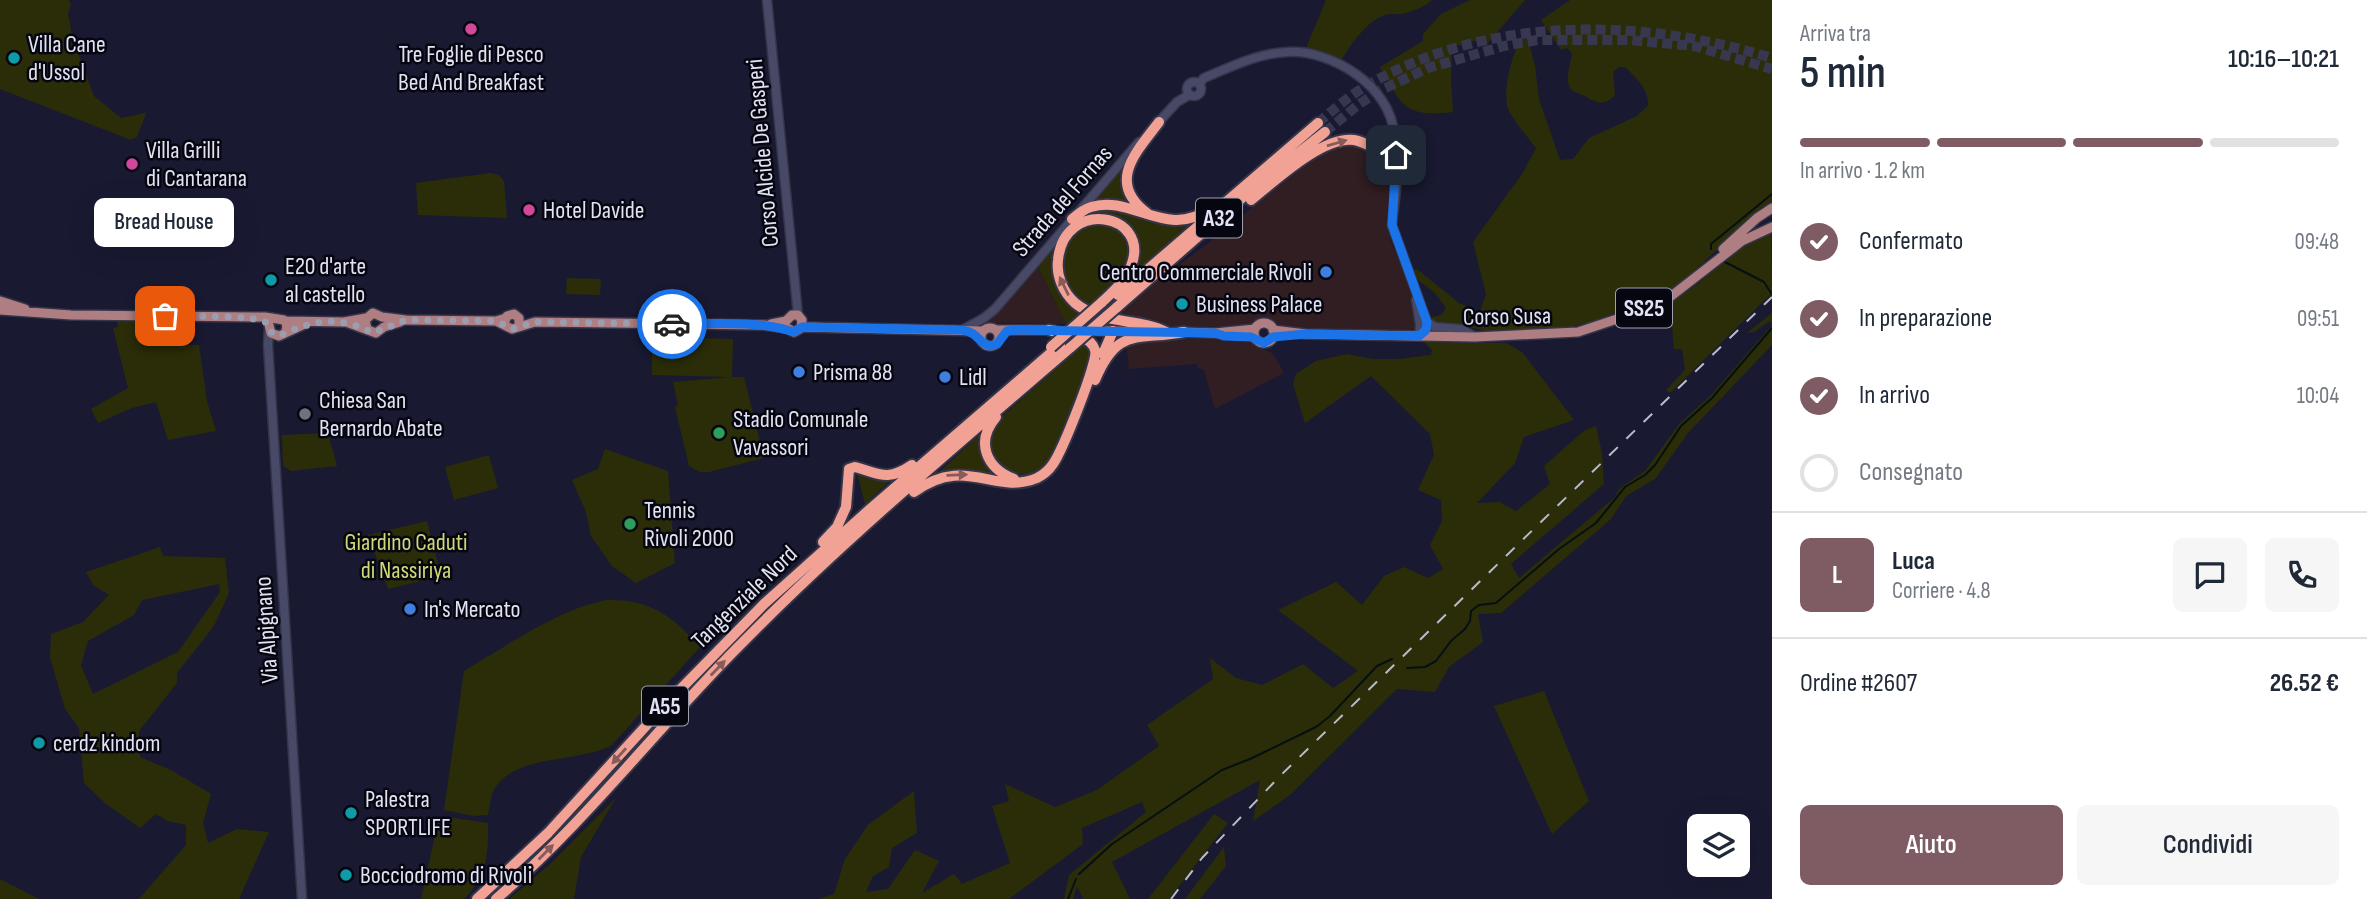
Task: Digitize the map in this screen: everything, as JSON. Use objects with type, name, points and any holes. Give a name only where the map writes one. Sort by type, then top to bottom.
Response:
[{"type":"highway","points":[[1152,216],[1134,200],[1128,186],[1128,171],[1133,156],[1159,122]]},
{"type":"highway","name":"A32","points":[[1060,346],[1275,158],[1321,128],[1199,235],[1108,305]]},
{"type":"highway","points":[[1199,235],[1217,226],[1319,150],[1334,143],[1355,140],[1374,148]]},
{"type":"highway","points":[[1072,219],[1084,210],[1104,205],[1179,220],[1200,215],[1258,167],[1275,158]]},
{"type":"highway","points":[[1108,305],[1135,256],[1132,240],[1123,227],[1116,222],[1099,218],[1081,222],[1062,242],[1058,267],[1065,290],[1075,303],[1088,311],[1127,323],[1157,327],[1166,332]]},
{"type":"highway","points":[[1049,330],[1081,336],[1095,349],[1095,359],[1084,392]]},
{"type":"highway","points":[[1069,429],[1113,331]]},
{"type":"highway","points":[[873,515],[895,506],[925,484],[940,477],[960,474],[1009,482],[1039,477],[1049,470],[1101,365],[1118,344],[1138,337],[1184,332]]},
{"type":"highway","name":"Tangenziale Nord","points":[[873,515],[970,422],[1060,346]]},
{"type":"highway","name":"Tangenziale Nord","points":[[477,899],[548,833],[729,638],[796,574],[873,515],[1035,378],[1060,346]]},
{"type":"highway","points":[[1020,481],[1004,475],[994,467],[987,453],[985,438],[990,425],[1026,391],[1035,378]]},
{"type":"highway","points":[[796,574],[806,558],[830,536],[842,517],[848,499],[849,469],[859,468],[882,476],[897,474],[911,466],[948,434],[970,422]]},
{"type":"highway","name":"Tangenziale Nord","points":[[496,899],[567,831],[738,646],[860,524]]},
{"type":"main road","name":"Corso Susa","points":[[1695,278],[1727,244],[1772,208]]},
{"type":"main road","name":"Corso Susa","points":[[1273,333],[1475,337],[1553,335],[1589,329],[1661,301],[1742,241],[1772,227]]},
{"type":"main road","points":[[0,301],[33,313]]},
{"type":"main road","points":[[0,310],[71,315],[265,317],[274,334],[310,323],[344,322],[366,318],[376,313],[383,322],[376,333],[344,322]]},
{"type":"main road","points":[[271,324],[281,318],[284,329]]},
{"type":"main road","points":[[366,318],[367,329]]},
{"type":"main road","name":"SS25","points":[[383,322],[503,322],[512,329],[519,322],[764,325],[794,321],[827,327],[967,331],[982,335]]},
{"type":"main road","name":"SS25","points":[[982,335],[988,328],[1001,333],[1049,330],[1255,334],[1264,343],[1273,333],[1264,323],[1255,334]]},
{"type":"main road","name":"SS25","points":[[982,335],[985,345],[990,346],[996,345],[1001,333]]},
{"type":"street","name":"Corso Alcide De Gasperi","points":[[767,0],[796,303],[794,321]]},
{"type":"street","name":"Strada del Fornas","points":[[967,331],[989,315],[1096,189],[1178,102],[1189,95],[1189,84],[1199,84],[1204,78],[1265,55],[1299,52],[1329,60],[1351,71],[1375,92],[1385,108]]},
{"type":"street","points":[[1385,108],[1400,144],[1396,155],[1393,231],[1427,322],[1426,330],[1419,336]]},
{"type":"street","points":[[1385,108],[1386,124],[1375,140],[1374,148],[1378,155],[1384,158],[1394,188]]},
{"type":"street","points":[[1380,134],[1394,134]]},
{"type":"street","points":[[1384,158],[1396,155]]},
{"type":"street","points":[[1416,290],[1419,336]]},
{"type":"street","points":[[1427,322],[1435,327],[1461,329],[1475,337]]},
{"type":"street","name":"Via Alpignano","points":[[271,324],[270,358],[302,899]]},
{"type":"street","name":"Via Alpignano","points":[[270,358],[284,329]]},
{"type":"shaded area","points":[[1349,142],[1365,146],[1376,155],[1388,172],[1391,190],[1391,242],[1413,293],[1417,322],[1414,328],[1284,328],[1265,321],[1257,321],[1248,327],[1156,326],[1116,317],[1158,280],[1206,245],[1318,154]]},
{"type":"shaded area","points":[[1037,265],[1066,324],[987,323]]},
{"type":"shaded area","points":[[1158,338],[1248,339],[1273,354],[1284,373],[1215,409],[1204,370],[1197,367],[1197,364],[1129,369],[1126,343]]},
{"type":"green space","points":[[0,0],[69,0],[71,5],[68,14],[73,40],[94,96],[121,118],[146,113],[137,137],[131,140],[0,89]]},
{"type":"green space","points":[[1326,0],[1432,0],[1410,12],[1387,14],[1378,18],[1360,34],[1342,59],[1306,48]]},
{"type":"green space","points":[[1470,0],[1525,0],[1487,44],[1478,40],[1452,47],[1453,112],[1415,111],[1400,100],[1380,67],[1423,41],[1423,34],[1441,14]]},
{"type":"green space","points":[[1570,0],[1772,0],[1772,204],[1754,215],[1672,288],[1598,320],[1570,327],[1486,331],[1435,325],[1428,318],[1441,315],[1446,308],[1435,293],[1418,280],[1413,271],[1417,269],[1459,303],[1480,312],[1486,294],[1473,242],[1522,174],[1536,148],[1515,121],[1507,104],[1509,74],[1521,39],[1526,39],[1530,47],[1539,99],[1560,160],[1573,159],[1589,138],[1637,116],[1648,105],[1644,89],[1625,67],[1619,67],[1613,72],[1615,95],[1607,101],[1597,102],[1570,88],[1568,79],[1572,53],[1567,48],[1561,50],[1541,20]]},
{"type":"green space","points":[[1127,160],[1125,171],[1138,209],[1086,205]]},
{"type":"green space","points":[[491,173],[499,175],[504,181],[507,218],[418,215],[416,183]]},
{"type":"green space","points":[[1106,208],[1195,221],[1133,275],[1138,246],[1127,225],[1117,218],[1105,215],[1091,215],[1076,220],[1085,213]]},
{"type":"green space","points":[[1106,222],[1124,233],[1131,250],[1122,277],[1090,307],[1074,296],[1067,285],[1063,256],[1069,238],[1076,231],[1087,224]]},
{"type":"green space","points":[[1771,231],[1772,293],[1670,393],[1666,390],[1685,370],[1682,349],[1674,349],[1668,305],[1699,283],[1742,245]]},
{"type":"green space","points":[[1059,239],[1053,262],[1083,313],[1070,324],[1066,324],[1037,265]]},
{"type":"green space","points":[[567,278],[601,279],[600,295],[566,294]]},
{"type":"green space","points":[[1772,313],[1772,325],[1770,321],[1754,332],[1747,333]]},
{"type":"green space","points":[[117,321],[173,322],[173,330],[180,330],[180,336],[173,336],[169,345],[199,345],[207,401],[216,431],[168,440],[156,402],[132,408],[98,423],[91,409],[128,388],[113,328],[118,327]]},
{"type":"green space","points":[[1772,325],[1772,345],[1688,433],[1655,479],[1626,496],[1611,519],[1501,613],[1478,614],[1483,642],[1449,667],[1435,692],[1397,689],[1290,795],[1253,821],[1260,780],[1112,862],[1130,899],[1083,899],[1077,886],[1073,899],[1064,899],[1069,875],[1146,812],[1142,802],[1082,828],[1083,844],[1009,899],[819,899],[834,894],[845,859],[868,825],[914,791],[917,833],[892,848],[889,867],[873,876],[866,892],[888,889],[915,850],[939,861],[922,893],[954,874],[962,884],[1010,863],[992,806],[1009,801],[1005,784],[1055,807],[1097,790],[1159,746],[1147,725],[1213,679],[1210,658],[1236,678],[1262,685],[1303,664],[1333,688],[1358,671],[1278,610],[1336,582],[1362,605],[1384,576],[1404,567],[1428,578],[1443,569],[1430,545],[1442,521],[1441,500],[1418,490],[1434,455],[1430,434],[1371,376],[1305,423],[1293,384],[1296,374],[1316,361],[1347,354],[1373,359],[1431,355],[1432,350],[1424,342],[1506,343],[1522,352],[1574,420],[1524,437],[1515,463],[1477,503],[1499,502],[1516,511],[1550,484],[1544,466],[1585,430],[1596,426],[1602,453],[1604,484],[1511,564],[1519,578],[1614,498],[1620,488],[1645,471],[1679,424],[1711,395]]},
{"type":"green space","points":[[652,337],[733,339],[732,377],[652,375]]},
{"type":"green space","points":[[1083,345],[1092,355],[1050,461],[1040,470],[1028,474],[1006,470],[992,454],[989,444],[993,428],[1000,418]]},
{"type":"green space","name":"Stadio Comunale Vavassori","points":[[744,377],[764,458],[700,472],[689,466],[675,407],[678,405],[673,382]]},
{"type":"green space","points":[[983,431],[990,466],[997,476],[965,470],[938,473]]},
{"type":"green space","points":[[328,433],[337,466],[291,471],[283,466],[282,435]]},
{"type":"green space","name":"Tennis Rivoli 2000","points":[[605,449],[668,471],[675,563],[636,583],[612,566],[591,536],[586,512],[572,480],[598,469]]},
{"type":"green space","points":[[489,455],[498,488],[454,500],[445,467]]},
{"type":"green space","points":[[856,469],[892,479],[865,504]]},
{"type":"green space","name":"Giardino Caduti di Nassiriya","points":[[427,521],[441,576],[388,589],[368,535]]},
{"type":"green space","points":[[160,547],[163,556],[225,558],[229,593],[214,626],[177,673],[177,683],[139,731],[140,757],[171,770],[211,794],[203,823],[208,843],[237,829],[269,832],[239,899],[139,899],[186,845],[186,825],[168,821],[156,814],[140,828],[106,804],[84,783],[79,728],[65,709],[50,657],[51,634],[83,622],[109,595],[93,585],[86,572]],"holes":[[[219,584],[220,592],[178,652],[93,694],[81,665],[88,641],[134,615],[142,600]]]},
{"type":"green space","points":[[607,600],[636,603],[660,612],[680,626],[700,647],[612,745],[583,755],[517,769],[495,788],[488,815],[473,816],[444,810],[464,671],[552,620],[589,604]]},
{"type":"green space","points":[[1544,691],[1589,801],[1552,834],[1494,706]]},
{"type":"green space","points":[[616,798],[581,857],[574,899],[509,899],[549,865]]},
{"type":"green space","points":[[1214,814],[1228,823],[1169,899],[1148,899]]},
{"type":"green space","points":[[439,818],[488,823],[485,864],[477,882],[464,899],[421,899]]},
{"type":"green space","points":[[1224,847],[1226,866],[1200,899],[1185,899]]},
{"type":"green space","points":[[0,879],[39,899],[0,899]]},
{"type":"waterway","points":[[1711,249],[1711,244],[1772,194]]},
{"type":"waterway","points":[[1725,262],[1764,282],[1771,293]]},
{"type":"waterway","points":[[1407,668],[1425,667],[1436,661],[1451,641],[1465,629],[1470,621],[1471,611],[1479,605],[1496,603],[1559,549],[1596,523],[1625,487],[1645,475],[1655,465],[1681,426],[1712,398],[1772,328]]},
{"type":"waterway","points":[[1079,874],[1112,844],[1222,770],[1316,727],[1330,716],[1377,666],[1392,659]]},
{"type":"waterway","points":[[1068,899],[1076,879]]},
{"type":"tunnel","points":[[1318,123],[1366,86],[1420,60],[1468,44],[1518,34],[1621,30],[1672,35],[1772,58]]},
{"type":"tunnel","points":[[1325,132],[1379,91],[1428,68],[1504,46],[1537,40],[1628,40],[1694,46],[1772,69]]},
{"type":"railway","points":[[1171,899],[1202,858],[1279,777],[1772,297]]},
{"type":"way so far","points":[[165,316],[248,317],[265,321],[271,332],[279,336],[286,331],[317,322],[344,322],[373,333],[406,320],[496,321],[512,329],[535,322],[672,324]]},
{"type":"place","name":"Tre Foglie di Pesco Bed And Breakfast","points":[[471,29]]},
{"type":"place","name":"Villa Cane d'Ussol","points":[[14,58]]},
{"type":"place","name":"Villa Grilli di Cantarana","points":[[132,164]]},
{"type":"place","name":"Hotel Davide","points":[[529,210]]},
{"type":"place","name":"Centro Commerciale Rivoli","points":[[1326,272]]},
{"type":"place","name":"E20 d'arte al castello","points":[[271,280]]},
{"type":"place","name":"Business Palace","points":[[1182,304]]},
{"type":"place","name":"Bread House","points":[[165,316]]},
{"type":"place","name":"Prisma 88","points":[[799,372]]},
{"type":"place","name":"Lidl","points":[[945,377]]},
{"type":"place","name":"Chiesa San Bernardo Abate","points":[[305,414]]},
{"type":"place","name":"Stadio Comunale Vavassori","points":[[719,433]]},
{"type":"place","name":"Tennis Rivoli 2000","points":[[630,524]]},
{"type":"place","name":"In's Mercato","points":[[410,609]]},
{"type":"place","name":"cerdz kindom","points":[[39,743]]},
{"type":"place","name":"Palestra SPORTLIFE","points":[[351,813]]},
{"type":"place","name":"Bocciodromo di Rivoli","points":[[346,875]]},
{"type":"route","points":[[672,324],[764,325],[787,328],[794,332],[802,327],[962,330],[971,331],[985,345],[990,346],[997,344],[1007,331],[1017,330],[1215,333],[1256,338],[1264,343],[1273,337],[1306,334],[1419,336],[1426,330],[1427,322],[1392,225],[1396,155]]}]
